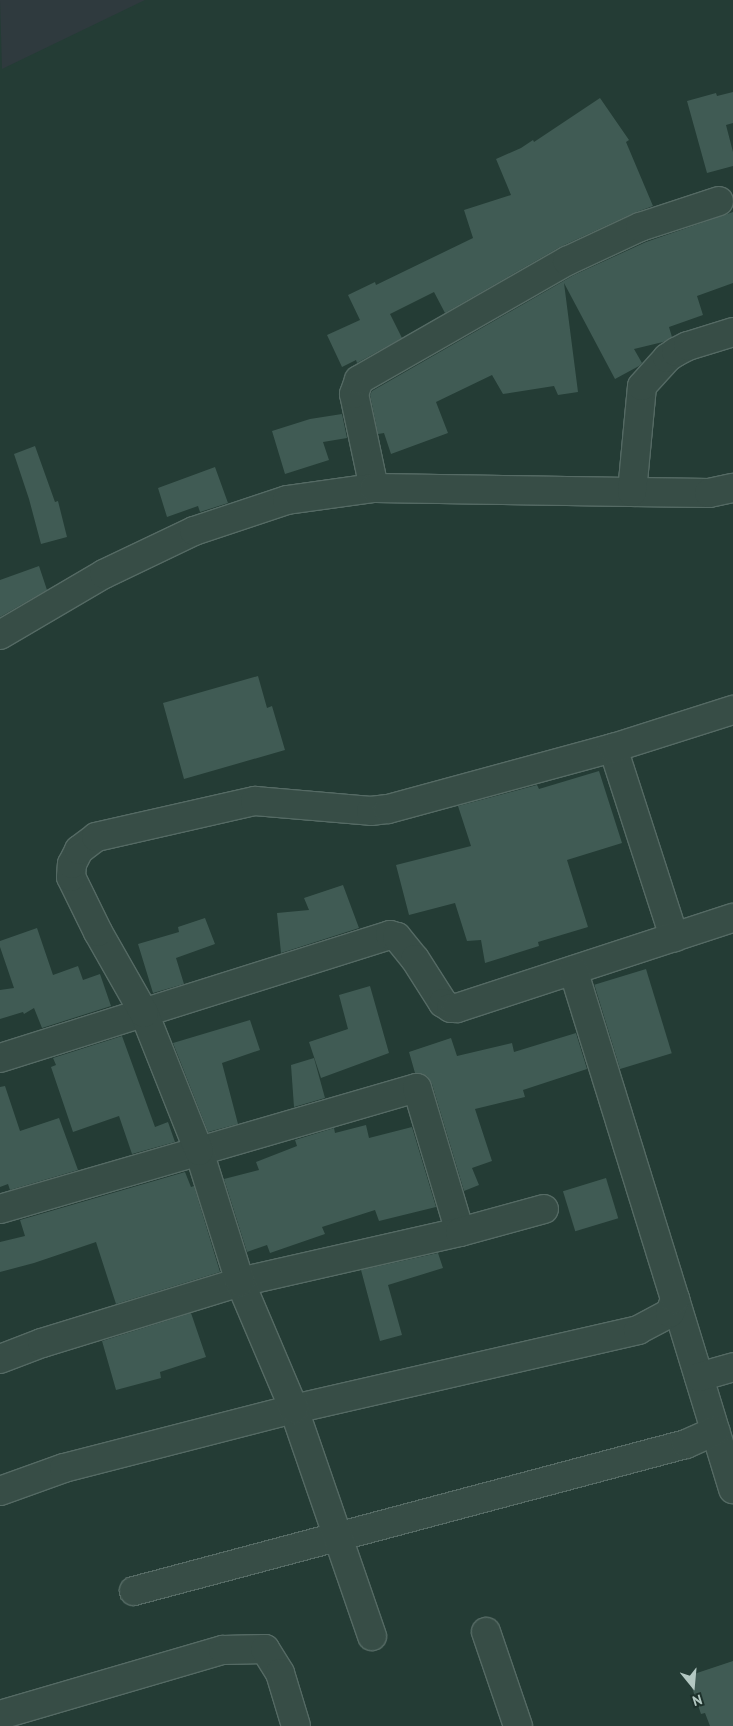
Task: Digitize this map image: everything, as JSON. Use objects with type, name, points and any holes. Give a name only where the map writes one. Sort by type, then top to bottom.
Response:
[{"type":"street","points":[[374,488],[354,394],[358,380],[567,261],[640,227],[719,201]]},
{"type":"street","points":[[632,492],[642,386],[667,358],[676,352],[688,346],[733,332]]},
{"type":"street","points":[[0,635],[104,574],[194,531],[287,500],[374,488],[709,493],[733,488]]},
{"type":"street","points":[[372,1636],[294,1409],[240,1282],[198,1151],[144,1013],[98,932],[70,877],[72,864],[79,850],[96,837],[255,801],[371,811],[388,809],[613,748],[733,710]]},
{"type":"street","points":[[613,748],[674,937]]},
{"type":"street","points":[[0,1058],[390,935],[396,936],[409,951],[443,1003],[451,1008],[465,1007],[733,918]]},
{"type":"street","points":[[573,970],[733,1489]]},
{"type":"street","points":[[0,1208],[417,1088],[460,1232]]},
{"type":"street","points":[[0,1359],[42,1343],[240,1282],[460,1232],[544,1209]]},
{"type":"street","points":[[0,1491],[64,1468],[294,1409],[638,1330],[670,1313],[675,1299]]},
{"type":"street","points":[[699,1377],[733,1367]]},
{"type":"street","points":[[134,1591],[686,1444],[715,1431]]},
{"type":"street","points":[[486,1632],[518,1726]]},
{"type":"street","points":[[0,1715],[223,1650],[265,1649],[280,1673],[296,1726]]},
{"type":"shaded area","points":[[0,0],[145,0],[2,69]]},
{"type":"building","points":[[733,92],[733,123],[726,125],[733,152],[733,166],[707,173],[687,101],[716,93],[717,96]]},
{"type":"building","points":[[600,98],[629,140],[626,142],[653,206],[560,247],[445,313],[434,292],[390,314],[402,338],[357,363],[356,360],[342,367],[327,335],[360,320],[348,295],[375,282],[376,285],[473,238],[464,210],[511,195],[496,159],[521,148],[533,140],[534,142]]},
{"type":"building","points":[[733,212],[733,283],[697,296],[703,315],[669,327],[672,337],[663,342],[634,349],[642,363],[639,366],[615,379],[564,283],[578,392],[558,395],[554,386],[503,394],[492,375],[436,402],[448,433],[391,454],[384,433],[378,434],[370,395],[372,391],[574,275],[646,242]]},
{"type":"building","points":[[342,414],[347,438],[323,442],[329,460],[285,474],[272,431],[310,419]]},
{"type":"building","points":[[35,446],[55,502],[58,501],[67,537],[41,544],[14,454]]},
{"type":"building","points":[[215,467],[228,503],[200,512],[198,506],[167,517],[158,488]]},
{"type":"building","points":[[39,566],[47,590],[0,617],[0,580]]},
{"type":"building","points":[[258,676],[267,708],[272,706],[285,750],[184,779],[163,703]]},
{"type":"building","points":[[599,771],[622,843],[567,860],[588,927],[538,942],[539,946],[485,963],[481,940],[467,941],[455,903],[409,915],[396,865],[471,846],[458,806],[537,785],[539,789]]},
{"type":"building","points":[[343,885],[359,928],[281,953],[277,913],[309,910],[304,898]]},
{"type":"building","points":[[205,918],[215,944],[176,958],[184,984],[153,993],[138,944],[179,932],[178,927]]},
{"type":"building","points":[[37,928],[53,975],[78,966],[83,980],[100,974],[111,1006],[42,1028],[34,1008],[24,1014],[23,1012],[0,1019],[0,990],[14,988],[0,947],[0,941]]},
{"type":"building","points":[[646,969],[672,1053],[620,1069],[594,985]]},
{"type":"building","points":[[370,986],[389,1053],[321,1078],[309,1042],[348,1029],[339,995]]},
{"type":"building","points":[[250,1020],[260,1050],[222,1063],[238,1124],[208,1132],[173,1043]]},
{"type":"building","points":[[576,1033],[587,1069],[523,1090],[525,1097],[475,1109],[492,1161],[472,1168],[479,1185],[464,1191],[432,1084],[427,1076],[415,1073],[409,1052],[451,1038],[457,1056],[512,1043],[514,1052]]},
{"type":"building","points":[[122,1036],[155,1127],[168,1122],[175,1142],[132,1154],[119,1116],[73,1132],[51,1067],[56,1065],[53,1058]]},
{"type":"building","points":[[314,1058],[325,1098],[294,1107],[291,1065]]},
{"type":"building","points":[[5,1086],[20,1131],[59,1118],[78,1170],[10,1190],[8,1184],[0,1187],[0,1087]]},
{"type":"building","points":[[366,1125],[369,1138],[412,1127],[436,1207],[379,1221],[375,1210],[322,1227],[325,1234],[270,1253],[267,1245],[247,1252],[224,1179],[259,1170],[256,1162],[297,1146],[295,1140],[334,1128],[335,1133]]},
{"type":"building","points":[[185,1172],[191,1187],[194,1186],[220,1272],[116,1304],[96,1242],[34,1263],[0,1272],[0,1242],[25,1236],[20,1220]]},
{"type":"building","points":[[606,1178],[618,1218],[575,1231],[563,1191]]},
{"type":"building","points":[[438,1253],[443,1268],[388,1285],[402,1335],[380,1341],[361,1270]]},
{"type":"building","points":[[191,1313],[206,1357],[160,1372],[161,1378],[116,1390],[102,1341]]},
{"type":"building","points":[[733,1661],[733,1726],[710,1726],[705,1713],[701,1714],[688,1676]]}]
